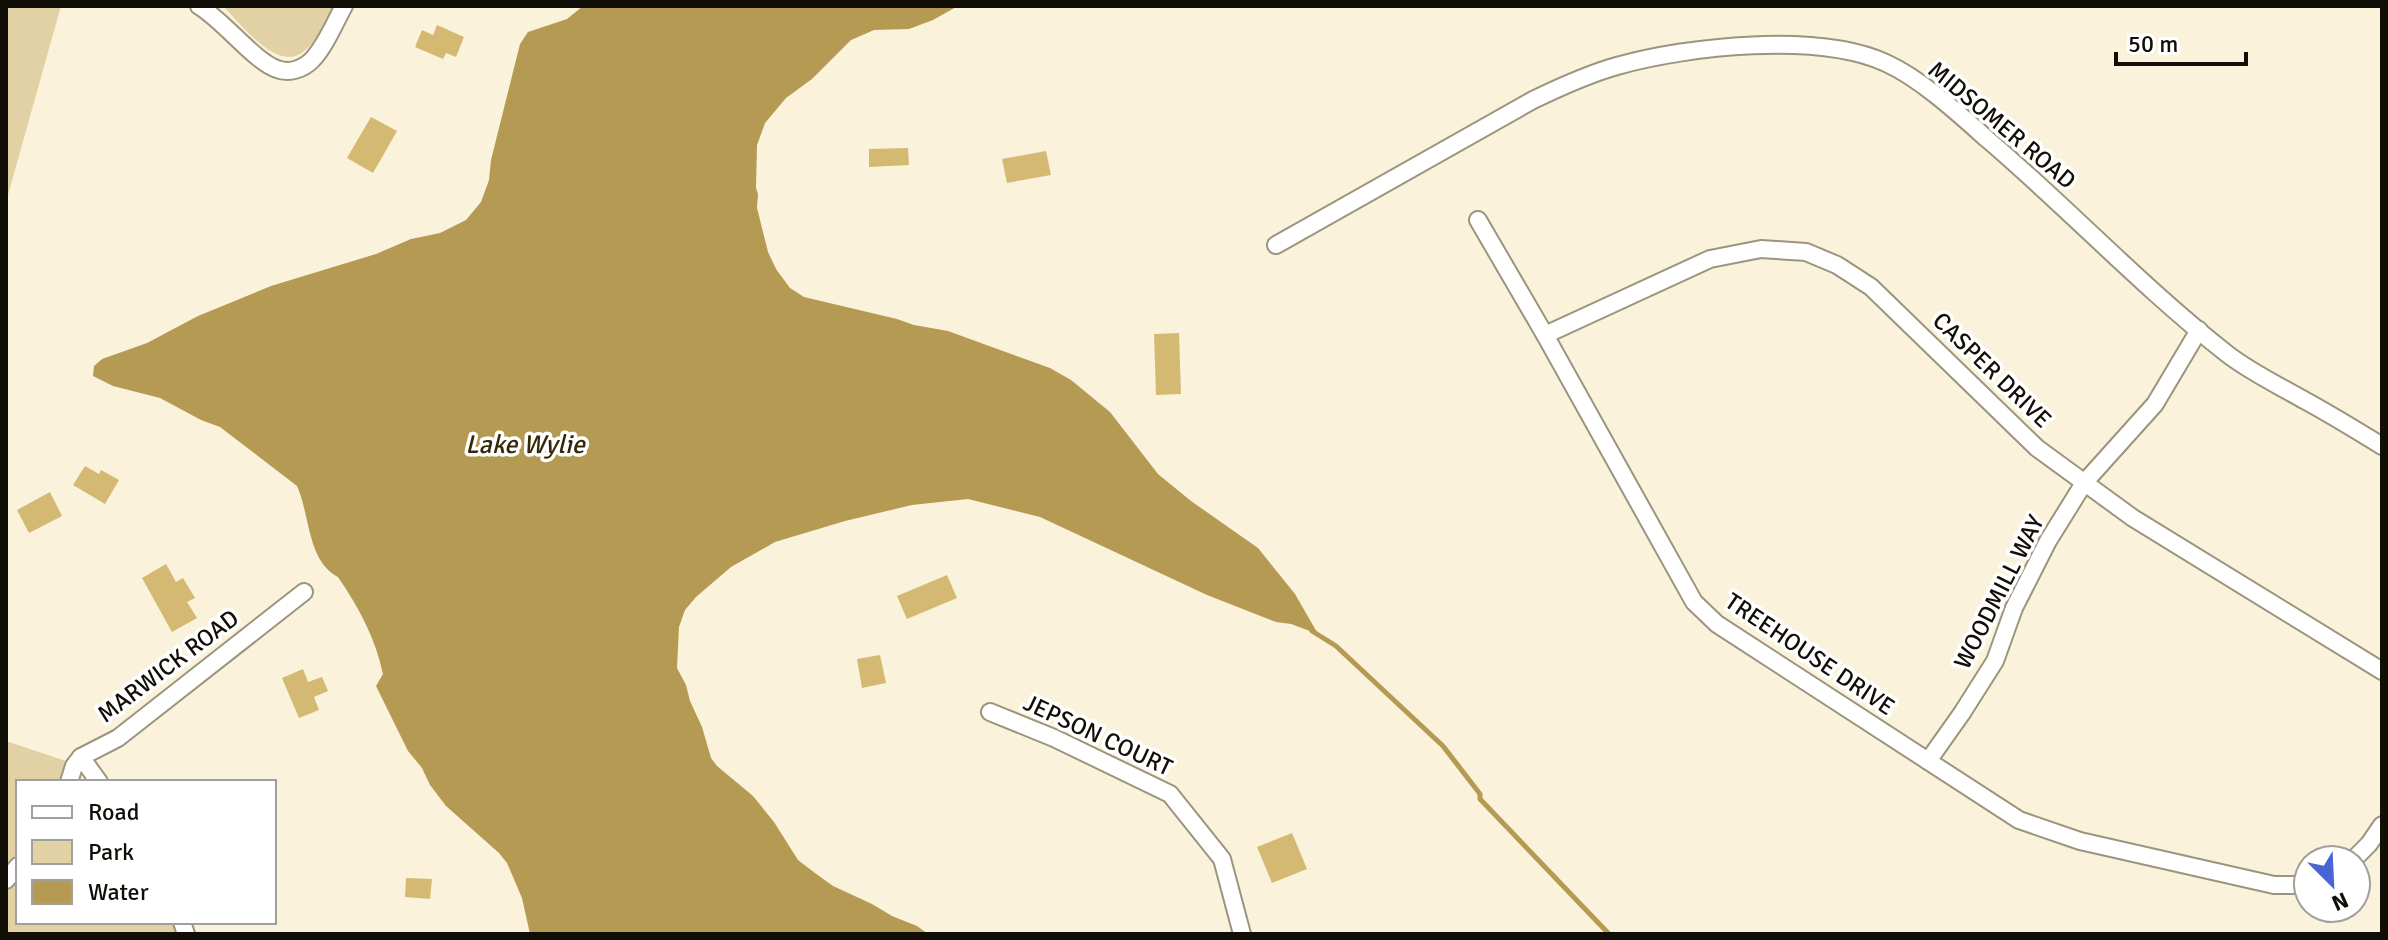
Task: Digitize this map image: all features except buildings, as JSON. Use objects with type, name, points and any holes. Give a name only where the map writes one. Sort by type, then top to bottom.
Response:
[{"type":"street","points":[[199,6],[263,61],[275,69],[293,71],[312,60],[344,6]]},
{"type":"street","name":"MIDSOMER ROAD","points":[[1276,245],[1533,100],[1592,74],[1684,52],[1799,45],[1833,47],[1887,63],[1925,88],[2021,167],[2082,226],[2227,354],[2382,446]]},
{"type":"street","name":"TREEHOUSE DRIVE","points":[[1478,220],[1694,602],[1717,624],[2019,820],[2080,841],[2274,885],[2292,885]]},
{"type":"street","name":"CASPER DRIVE","points":[[1545,335],[1710,259],[1761,249],[1806,252],[1837,265],[1871,287],[2037,448],[2084,483],[2133,518],[2382,671]]},
{"type":"street","name":"WOODMILL WAY","points":[[1928,761],[1995,661],[2014,608],[2048,541],[2084,483],[2155,404],[2199,330]]},
{"type":"street","name":"MARWICK ROAD","points":[[81,757],[118,738],[304,592]]},
{"type":"street","name":"JEPSON COURT","points":[[990,712],[1054,738],[1170,794],[1222,859],[1242,934]]},
{"type":"street","points":[[70,780],[81,757],[98,780]]},
{"type":"street","points":[[2369,844],[2382,825]]},
{"type":"green space","points":[[6,6],[61,6],[6,202]]},
{"type":"green space","points":[[223,6],[335,6],[312,43],[293,57],[282,56],[260,43]]},
{"type":"green space","points":[[6,741],[69,762],[66,780],[16,780],[16,924],[177,924],[181,934],[6,934]]},
{"type":"water","name":"Lake Wylie","points":[[583,6],[958,6],[909,29],[874,30],[851,40],[812,79],[786,98],[765,123],[757,145],[757,208],[768,252],[776,269],[790,288],[804,297],[948,331],[1050,368],[1071,380],[1110,412],[1158,474],[1258,548],[1295,594],[1318,634],[1276,622],[1207,595],[1040,517],[968,499],[912,505],[845,521],[775,542],[731,567],[696,597],[685,610],[679,627],[677,668],[702,727],[711,758],[753,796],[798,860],[833,886],[928,934],[530,934],[522,898],[507,863],[446,806],[408,751],[376,686],[383,674],[371,635],[338,577],[320,560],[297,486],[220,427],[160,398],[113,386],[93,376],[94,366],[102,359],[147,343],[198,316],[271,286],[376,254],[411,239],[440,233],[466,220],[481,202],[489,180],[491,160],[520,44],[528,32],[567,19]]},
{"type":"waterway","points":[[1312,631],[1336,646],[1443,746],[1480,794],[1480,799],[1609,934]]}]
